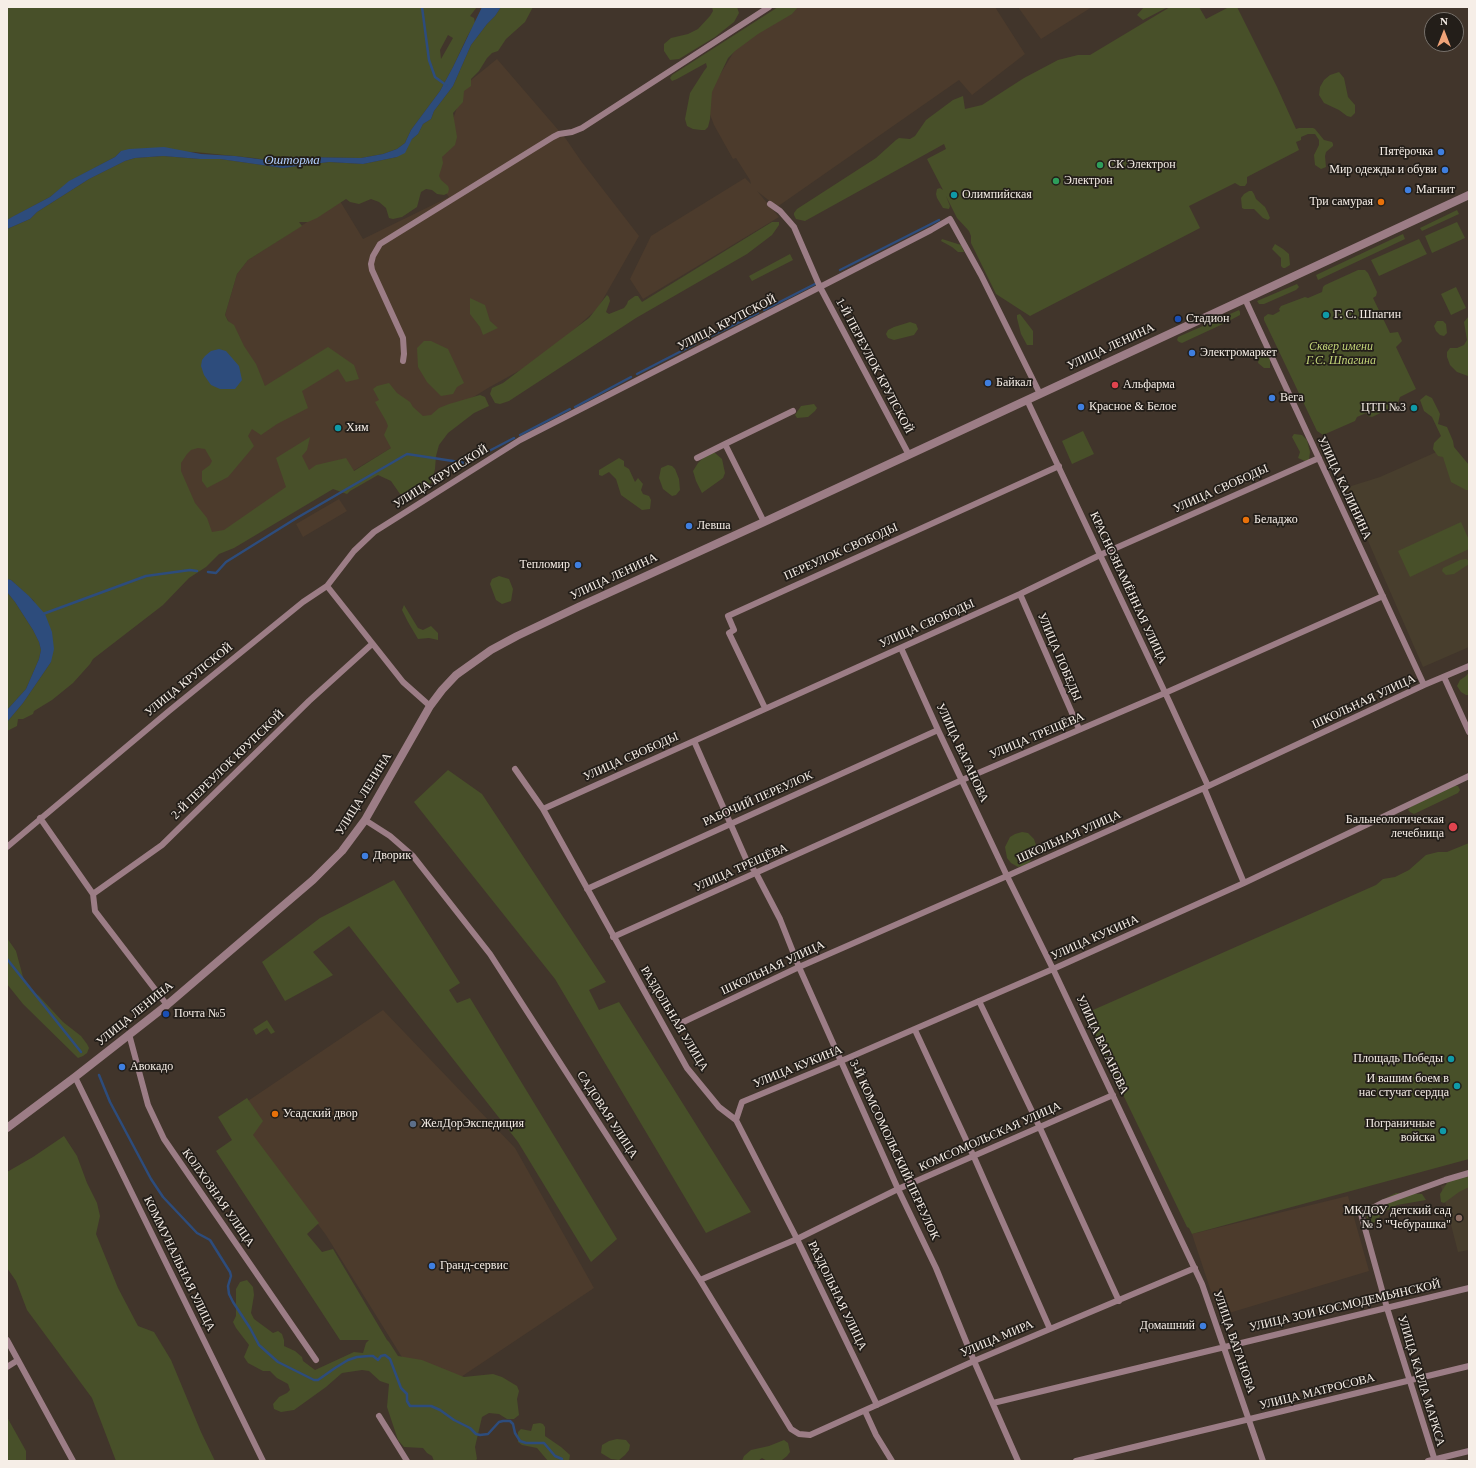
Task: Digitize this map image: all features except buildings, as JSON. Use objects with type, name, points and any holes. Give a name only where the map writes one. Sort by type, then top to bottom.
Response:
[{"type":"street","points":[[403,361],[403,338],[372,270],[371,264],[373,256],[380,244],[553,137],[582,128],[769,7]]},
{"type":"street","name":"УЛИЦА ЛЕНИНА","points":[[7,1128],[75,1078],[167,1005],[312,880],[342,851],[365,820],[430,706],[456,675],[491,650],[516,636],[584,604],[1469,195]]},
{"type":"street","name":"1-Й ПЕРЕУЛОК КРУПСКОЙ","points":[[770,204],[780,211],[794,228],[820,287],[909,455]]},
{"type":"street","name":"УЛИЦА КРУПСКОЙ","points":[[7,847],[40,818],[273,626],[327,586],[354,551],[374,532],[520,440],[931,230],[950,218],[981,275],[1040,394]]},
{"type":"street","name":"УЛИЦА КАЛИНИНА","points":[[1245,299],[1424,685]]},
{"type":"street","name":"КРАСНОЗНАМЁННАЯ УЛИЦА","points":[[1027,400],[1166,693],[1206,787],[1244,883]]},
{"type":"street","points":[[697,458],[793,411]]},
{"type":"street","points":[[725,444],[764,522]]},
{"type":"street","name":"УЛИЦА СВОБОДЫ","points":[[543,809],[1020,594],[1100,555],[1319,458]]},
{"type":"street","name":"ПЕРЕУЛОК СВОБОДЫ","points":[[765,708],[729,633],[734,630],[728,616],[1059,466]]},
{"type":"street","points":[[327,586],[403,682],[430,706]]},
{"type":"street","name":"УЛИЦА ПОБЕДЫ","points":[[1020,594],[1079,729]]},
{"type":"street","name":"УЛИЦА ТРЕЩЁВА","points":[[613,936],[962,780],[1166,693],[1383,596]]},
{"type":"street","name":"2-Й ПЕРЕУЛОК КРУПСКОЙ","points":[[93,894],[162,845],[309,701],[372,644]]},
{"type":"street","name":"УЛИЦА ВАГАНОВА","points":[[901,648],[1007,876],[1114,1095],[1202,1284],[1263,1461]]},
{"type":"street","name":"ШКОЛЬНАЯ УЛИЦА","points":[[678,1025],[799,966],[1007,876],[1206,787],[1424,685],[1469,666]]},
{"type":"street","points":[[1444,677],[1469,732]]},
{"type":"street","name":"РАБОЧИЙ ПЕРЕУЛОК","points":[[587,889],[938,730]]},
{"type":"street","name":"3-Й КОМСОМОЛЬСКИЙ ПЕРЕУЛОК","points":[[694,741],[746,859],[756,873],[780,919],[799,966],[898,1189],[936,1268],[974,1361],[1018,1461]]},
{"type":"street","name":"РАЗДОЛЬНАЯ УЛИЦА","points":[[515,769],[543,809],[687,1068],[719,1107],[736,1120],[797,1239],[877,1406]]},
{"type":"street","name":"УЛИЦА КУКИНА","points":[[736,1120],[742,1102],[914,1030],[1053,969],[1244,883],[1469,776]]},
{"type":"street","points":[[40,818],[93,894],[95,911],[167,1005]]},
{"type":"street","name":"САДОВАЯ УЛИЦА","points":[[365,820],[390,836],[413,856],[490,954],[700,1280],[791,1428],[799,1434],[810,1435]]},
{"type":"street","points":[[979,1001],[1040,1128],[1119,1301]]},
{"type":"street","points":[[914,1030],[974,1157],[1050,1329]]},
{"type":"street","name":"КОЛХОЗНАЯ УЛИЦА","points":[[129,1034],[148,1105],[164,1139],[316,1360]]},
{"type":"street","name":"КОММУНАЛЬНАЯ УЛИЦА","points":[[75,1078],[263,1461]]},
{"type":"street","name":"КОМСОМОЛЬСКАЯ УЛИЦА","points":[[700,1280],[797,1239],[898,1189],[1114,1095]]},
{"type":"street","name":"УЛИЦА КАРЛА МАРКСА","points":[[1432,1460],[1360,1214],[1384,1202],[1469,1173]]},
{"type":"street","name":"УЛИЦА МИРА","points":[[810,1435],[974,1361],[1194,1268]]},
{"type":"street","name":"УЛИЦА ЗОИ КОСМОДЕМЬЯНСКОЙ","points":[[993,1403],[1469,1288]]},
{"type":"street","points":[[7,1340],[73,1461]]},
{"type":"street","points":[[7,1367],[18,1360]]},
{"type":"street","name":"УЛИЦА МАТРОСОВА","points":[[1076,1461],[1469,1366]]},
{"type":"street","points":[[866,1411],[876,1435],[892,1461]]},
{"type":"street","points":[[380,1416],[407,1461]]},
{"type":"street","points":[[1432,1460],[1469,1451]]},
{"type":"shaded area","points":[[796,7],[995,7],[1025,54],[972,95],[959,80],[777,207],[757,191],[779,217],[643,299],[630,279],[651,236],[745,178],[751,184],[736,158],[733,159],[714,125],[708,109],[710,91],[738,45]]},
{"type":"shaded area","points":[[1018,7],[1092,7],[1041,39]]},
{"type":"shaded area","points":[[497,59],[566,139],[581,161],[639,236],[598,308],[566,337],[533,363],[488,388],[212,556],[154,454],[265,386],[225,315],[237,274],[248,260],[340,201],[363,239],[449,197],[428,172],[452,122],[465,85]]},
{"type":"shaded area","points":[[1450,446],[1469,483],[1469,647],[1423,667],[1345,488],[1380,477]]},
{"type":"shaded area","points":[[339,499],[347,511],[303,537],[296,524]]},
{"type":"shaded area","points":[[383,1010],[515,1148],[594,1288],[428,1399],[326,1235],[233,1111]]},
{"type":"shaded area","name":"МКДОУ детский сад № 5 \"Чебурашка\"","points":[[1469,1179],[1469,1250],[1458,1252],[1441,1186]]},
{"type":"shaded area","points":[[1348,1196],[1369,1271],[1219,1316],[1192,1234]]},
{"type":"green space","points":[[7,7],[477,7],[470,16],[474,18],[475,23],[440,91],[411,130],[405,143],[397,149],[383,154],[361,158],[295,157],[282,160],[266,160],[195,152],[121,151],[115,157],[70,181],[50,197],[7,220]],"holes":[[[448,35],[453,38],[441,59],[440,50]]]},
{"type":"green space","points":[[501,7],[533,7],[525,22],[506,39],[498,51],[492,53],[487,58],[479,71],[471,79],[471,86],[464,91],[463,102],[453,113],[457,137],[455,145],[442,157],[443,163],[439,176],[448,186],[448,193],[444,195],[437,194],[432,190],[426,189],[421,192],[417,207],[402,217],[393,219],[389,218],[386,208],[379,202],[371,199],[359,204],[350,202],[346,199],[317,218],[308,222],[299,222],[302,226],[248,260],[237,274],[225,315],[228,321],[234,325],[244,346],[256,364],[265,386],[328,347],[354,365],[359,379],[346,382],[338,369],[302,391],[308,408],[277,424],[261,435],[252,429],[248,436],[254,446],[228,477],[207,488],[202,481],[202,471],[210,465],[212,461],[205,449],[198,448],[191,450],[181,463],[181,471],[195,503],[207,518],[212,532],[224,530],[286,487],[276,458],[310,437],[307,450],[302,456],[309,470],[316,465],[346,458],[354,471],[391,448],[384,435],[388,426],[375,402],[379,400],[373,389],[377,386],[389,383],[397,393],[410,402],[413,407],[423,416],[431,415],[439,408],[449,404],[480,395],[485,397],[489,406],[474,413],[448,433],[439,445],[432,482],[422,491],[410,494],[400,494],[391,481],[378,475],[347,494],[333,489],[234,548],[219,554],[206,567],[189,578],[163,605],[93,659],[73,683],[52,700],[34,711],[33,714],[23,719],[18,719],[17,726],[7,731],[7,722],[23,703],[51,662],[34,601],[11,580],[7,579],[7,229],[30,219],[37,212],[89,179],[125,161],[135,158],[163,156],[220,159],[283,168],[329,162],[363,164],[397,157],[407,149],[409,143],[418,134],[423,124],[431,119],[434,111],[453,86],[471,45]]},
{"type":"green space","points":[[712,7],[737,7],[739,13],[734,22],[715,37],[679,59],[670,60],[664,51],[664,44],[671,38],[688,34],[698,29],[710,16],[713,11]]},
{"type":"green space","points":[[778,7],[798,7],[792,14],[758,34],[728,58],[712,92],[708,127],[705,130],[701,130],[693,129],[687,126],[685,119],[690,93],[707,67],[706,63],[672,81],[670,78],[672,75]]},
{"type":"green space","points":[[1144,7],[1168,7],[1143,20],[1137,15]]},
{"type":"green space","name":"СК Электрон","points":[[1170,7],[1199,7],[1206,19],[1229,7],[1237,7],[1296,129],[1313,128],[1324,140],[1332,142],[1333,146],[1326,152],[1325,156],[1326,167],[1321,169],[1315,165],[1314,155],[1319,145],[1319,140],[1315,134],[1308,134],[1301,137],[1301,140],[1296,142],[1299,150],[1247,177],[1247,183],[1245,186],[1240,186],[1235,183],[1189,206],[1200,228],[1030,316],[996,294],[971,243],[969,231],[957,218],[946,196],[950,206],[949,209],[943,208],[937,198],[937,189],[940,188],[943,190],[927,159],[946,149],[944,144],[805,221],[796,219],[794,213],[797,209],[876,158],[899,138],[910,139],[915,136],[926,120],[953,100],[963,96],[965,109],[982,105],[1024,78],[1058,60],[1078,55],[1090,55]]},
{"type":"green space","points":[[1339,72],[1344,78],[1348,97],[1355,105],[1355,113],[1351,117],[1324,103],[1319,95],[1320,87],[1324,80],[1330,75]]},
{"type":"green space","points":[[1249,191],[1252,191],[1256,199],[1265,207],[1270,218],[1268,220],[1263,218],[1254,209],[1242,208],[1241,198]]},
{"type":"green space","points":[[1457,210],[1459,214],[1422,231],[1420,228]]},
{"type":"green space","points":[[772,222],[779,222],[779,225],[772,235],[747,254],[636,318],[509,401],[500,404],[495,403],[490,394],[492,388],[503,383],[589,318],[607,295],[610,301],[606,312],[609,314],[624,308],[628,301],[635,296],[638,296],[642,302]]},
{"type":"green space","points":[[1457,222],[1465,238],[1432,253],[1425,236]]},
{"type":"green space","points":[[1403,234],[1405,239],[1318,280],[1316,275]]},
{"type":"green space","points":[[942,239],[961,245],[964,252],[958,252],[941,241]]},
{"type":"green space","points":[[1419,239],[1427,254],[1379,276],[1371,260]]},
{"type":"green space","points":[[1275,244],[1289,254],[1290,265],[1285,268],[1281,266],[1281,258],[1272,249]]},
{"type":"green space","points":[[790,254],[793,260],[752,281],[749,276]]},
{"type":"green space","name":"Сквер имени Г.С. Шпагина","points":[[1358,270],[1365,270],[1368,273],[1377,292],[1376,296],[1373,298],[1390,333],[1398,332],[1402,341],[1396,347],[1416,389],[1400,397],[1397,405],[1372,417],[1368,416],[1366,413],[1357,417],[1355,421],[1323,435],[1317,431],[1264,320],[1264,317],[1268,314],[1273,315],[1280,311],[1279,309],[1281,306],[1322,292],[1325,285]]},
{"type":"green space","points":[[1297,284],[1299,287],[1296,290],[1264,304],[1259,304],[1257,301]]},
{"type":"green space","points":[[1456,287],[1466,308],[1451,315],[1441,294]]},
{"type":"green space","points":[[470,298],[485,305],[490,321],[498,328],[483,335],[480,327],[470,314]]},
{"type":"green space","points":[[1239,310],[1240,315],[1225,323],[1182,343],[1177,340],[1178,337]]},
{"type":"green space","points":[[1020,314],[1033,331],[1033,345],[1027,345],[1021,334],[1017,318],[1017,315]]},
{"type":"green space","points":[[1469,316],[1468,376],[1457,372],[1450,365],[1447,352],[1450,348],[1457,348],[1464,345],[1467,340],[1464,322]]},
{"type":"green space","points":[[1437,321],[1443,321],[1446,324],[1447,333],[1444,336],[1440,335],[1436,331],[1434,326]]},
{"type":"green space","points":[[910,322],[916,324],[918,329],[914,335],[894,340],[888,338],[886,334],[888,330]]},
{"type":"green space","points":[[424,341],[431,341],[448,349],[464,383],[457,387],[453,394],[441,396],[427,382],[418,367],[417,348]]},
{"type":"green space","points":[[1262,353],[1268,355],[1270,360],[1270,368],[1264,368],[1258,363],[1259,356]]},
{"type":"green space","points":[[1426,395],[1432,398],[1440,414],[1438,424],[1447,427],[1454,447],[1469,465],[1469,490],[1466,490],[1451,482],[1443,457],[1438,456],[1433,449],[1434,443],[1441,436],[1432,417],[1424,411],[1420,400]]},
{"type":"green space","points":[[814,404],[817,408],[808,417],[797,418],[795,415],[801,406]]},
{"type":"green space","points":[[1083,431],[1094,454],[1072,464],[1062,441]]},
{"type":"green space","points":[[1294,434],[1302,435],[1307,440],[1310,452],[1309,460],[1305,461],[1298,458],[1300,452],[1292,437]]},
{"type":"green space","points":[[708,453],[715,453],[722,459],[725,473],[723,478],[702,493],[693,471],[698,463]]},
{"type":"green space","points":[[619,458],[624,461],[624,466],[629,469],[635,482],[638,478],[643,484],[641,490],[643,494],[649,496],[651,500],[650,509],[642,510],[621,495],[616,479],[609,472],[602,476],[599,475],[599,470]]},
{"type":"green space","points":[[668,465],[675,469],[679,479],[680,490],[676,495],[672,496],[663,489],[659,478],[661,468]]},
{"type":"green space","points":[[1461,522],[1469,540],[1469,549],[1410,577],[1398,551]]},
{"type":"green space","points":[[1466,559],[1469,561],[1469,564],[1454,574],[1446,575],[1442,571],[1443,568],[1460,560]]},
{"type":"green space","points":[[499,576],[509,579],[513,589],[511,601],[502,604],[496,600],[490,584],[492,579]]},
{"type":"green space","points":[[7,592],[33,630],[41,650],[39,659],[26,689],[7,710]]},
{"type":"green space","points":[[404,605],[418,628],[423,630],[431,626],[438,633],[438,640],[429,638],[418,639],[402,610]]},
{"type":"green space","points":[[1469,672],[1469,695],[1466,695],[1461,692],[1457,686],[1460,680]]},
{"type":"green space","points":[[448,770],[482,794],[606,982],[589,990],[599,1010],[619,1002],[751,1212],[706,1233],[555,979],[414,802]]},
{"type":"green space","points":[[1454,786],[1458,786],[1460,790],[1458,793],[1414,814],[1408,810],[1410,807]]},
{"type":"green space","points":[[1022,832],[1028,833],[1034,839],[1036,853],[1029,863],[1018,867],[1011,863],[1007,858],[1005,847],[1010,837]]},
{"type":"green space","points":[[1469,843],[1469,1159],[1192,1234],[1187,1227],[1084,1014],[1376,885],[1383,879],[1395,877],[1409,870],[1426,855],[1438,852],[1447,852]]},
{"type":"green space","points":[[394,880],[460,983],[449,990],[457,1003],[470,998],[617,1239],[591,1262],[518,1142],[349,926],[313,952],[333,975],[285,1001],[262,962],[320,918]]},
{"type":"green space","points":[[7,938],[16,951],[23,977],[30,989],[39,996],[63,1022],[81,1036],[87,1044],[89,1048],[87,1053],[83,1056],[78,1058],[23,1004],[7,984]]},
{"type":"green space","points":[[267,1020],[275,1032],[271,1034],[267,1028],[256,1035],[253,1029]]},
{"type":"green space","points":[[247,1098],[263,1121],[253,1135],[319,1223],[307,1234],[322,1252],[333,1249],[398,1356],[422,1360],[464,1377],[493,1374],[502,1377],[517,1386],[519,1391],[517,1399],[519,1415],[514,1419],[507,1419],[499,1414],[489,1413],[482,1417],[475,1447],[477,1459],[475,1461],[434,1461],[432,1456],[423,1448],[404,1447],[398,1440],[387,1407],[389,1384],[380,1381],[369,1371],[362,1370],[342,1373],[326,1387],[294,1410],[281,1412],[274,1409],[273,1404],[279,1397],[290,1390],[288,1384],[277,1378],[270,1371],[263,1371],[248,1363],[244,1357],[249,1345],[233,1322],[236,1316],[236,1289],[240,1282],[247,1280],[253,1287],[254,1295],[251,1313],[254,1319],[273,1333],[278,1331],[282,1334],[284,1346],[295,1351],[302,1357],[303,1361],[315,1370],[354,1352],[363,1353],[366,1343],[369,1340],[340,1340],[216,1151],[232,1140],[218,1117]]},
{"type":"green space","points":[[64,1136],[77,1156],[87,1183],[97,1203],[100,1216],[96,1234],[118,1288],[138,1326],[154,1332],[171,1360],[201,1432],[215,1461],[116,1461],[92,1398],[27,1310],[16,1281],[7,1268],[7,1172],[33,1157]]},
{"type":"green space","points":[[1469,1172],[1469,1187],[1444,1203],[1441,1202],[1440,1194],[1447,1183]]},
{"type":"green space","points":[[1396,1193],[1422,1194],[1426,1200],[1397,1205],[1384,1212],[1368,1229],[1365,1223],[1369,1211],[1382,1200]]},
{"type":"green space","points":[[7,1417],[26,1451],[26,1461],[7,1461]]},
{"type":"green space","points":[[540,1423],[545,1427],[545,1436],[570,1455],[569,1461],[548,1461],[537,1448],[522,1445],[518,1442],[518,1432],[521,1429],[531,1431],[533,1424]]},
{"type":"green space","points":[[617,1439],[626,1440],[630,1445],[629,1450],[625,1455],[619,1460],[611,1459],[601,1453],[602,1445]]},
{"type":"green space","points":[[784,1440],[788,1443],[790,1452],[782,1460],[767,1461],[762,1458],[758,1461],[742,1461],[744,1456],[751,1450],[769,1446]]},
{"type":"water","name":"Ошторма","points":[[482,7],[501,7],[471,45],[453,86],[434,111],[431,119],[423,124],[418,134],[412,139],[405,153],[397,157],[363,164],[329,162],[283,168],[220,159],[163,156],[135,158],[125,161],[89,179],[37,212],[30,219],[7,229],[7,220],[50,197],[69,181],[115,157],[121,151],[129,149],[164,147],[201,154],[282,160],[295,157],[361,158],[383,154],[397,149],[405,143],[411,130],[440,91]]},
{"type":"water","points":[[219,349],[226,351],[239,366],[242,380],[235,389],[220,389],[211,385],[204,375],[201,366],[202,360],[211,351]]},
{"type":"water","points":[[7,579],[11,580],[29,596],[45,614],[52,632],[54,649],[51,662],[23,703],[7,722],[7,710],[26,689],[39,659],[41,650],[33,630],[7,592]]},
{"type":"waterway","points":[[422,7],[429,60],[435,77],[446,85]]},
{"type":"waterway","points":[[840,270],[939,220]]},
{"type":"waterway","points":[[764,310],[815,284]]},
{"type":"waterway","points":[[701,341],[758,313]]},
{"type":"waterway","points":[[637,374],[695,344]]},
{"type":"waterway","points":[[575,407],[631,377]]},
{"type":"waterway","points":[[520,435],[570,409]]},
{"type":"waterway","points":[[208,572],[216,573],[226,562],[295,519],[407,454],[466,463],[514,438]]},
{"type":"waterway","points":[[43,614],[146,576],[190,570],[197,571]]},
{"type":"waterway","points":[[7,959],[81,1052]]},
{"type":"waterway","points":[[99,1075],[110,1102],[151,1179],[163,1197],[197,1233],[210,1240],[230,1272],[231,1276],[228,1286],[229,1294],[233,1302],[259,1345],[278,1362],[314,1380],[318,1380],[348,1360],[357,1357],[369,1356],[373,1356],[378,1360],[381,1356],[385,1355],[390,1359],[401,1388],[407,1394],[407,1401],[410,1406],[431,1406],[480,1435],[488,1434],[499,1422],[510,1421],[513,1424],[515,1433],[520,1441],[526,1443],[544,1443],[555,1456],[562,1459]]},
{"type":"place","name":"Пятёрочка","points":[[1441,152]]},
{"type":"place","name":"СК Электрон","points":[[1100,165]]},
{"type":"place","name":"Мир одежды и обуви","points":[[1445,170]]},
{"type":"place","name":"Электрон","points":[[1056,181]]},
{"type":"place","name":"Магнит","points":[[1408,190]]},
{"type":"place","name":"Олимпийская","points":[[954,195]]},
{"type":"place","name":"Три самурая","points":[[1381,202]]},
{"type":"place","name":"Г. С. Шпагин","points":[[1326,315]]},
{"type":"place","name":"Стадион","points":[[1178,319]]},
{"type":"place","name":"Электромаркет","points":[[1192,353]]},
{"type":"place","name":"Байкал","points":[[988,383]]},
{"type":"place","name":"Альфарма","points":[[1115,385]]},
{"type":"place","name":"Вега","points":[[1272,398]]},
{"type":"place","name":"Красное & Белое","points":[[1081,407]]},
{"type":"place","name":"ЦТП №3","points":[[1414,408]]},
{"type":"place","name":"Хим","points":[[338,428]]},
{"type":"place","name":"Беладжо","points":[[1246,520]]},
{"type":"place","name":"Левша","points":[[689,526]]},
{"type":"place","name":"Тепломир","points":[[578,565]]},
{"type":"place","name":"Бальнеологическая лечебница","points":[[1453,827]]},
{"type":"place","name":"Дворик","points":[[365,856]]},
{"type":"place","name":"Почта №5","points":[[166,1014]]},
{"type":"place","name":"Площадь Победы","points":[[1451,1059]]},
{"type":"place","name":"Авокадо","points":[[122,1067]]},
{"type":"place","name":"И вашим боем в нас стучат сердца","points":[[1457,1086]]},
{"type":"place","name":"Усадский двор","points":[[275,1114]]},
{"type":"place","name":"ЖелДорЭкспедиция","points":[[413,1124]]},
{"type":"place","name":"Пограничные войска","points":[[1443,1131]]},
{"type":"place","name":"МКДОУ детский сад № 5 \"Чебурашка\"","points":[[1459,1218]]},
{"type":"place","name":"Гранд-сервис","points":[[432,1266]]},
{"type":"place","name":"Домашний","points":[[1203,1326]]}]
